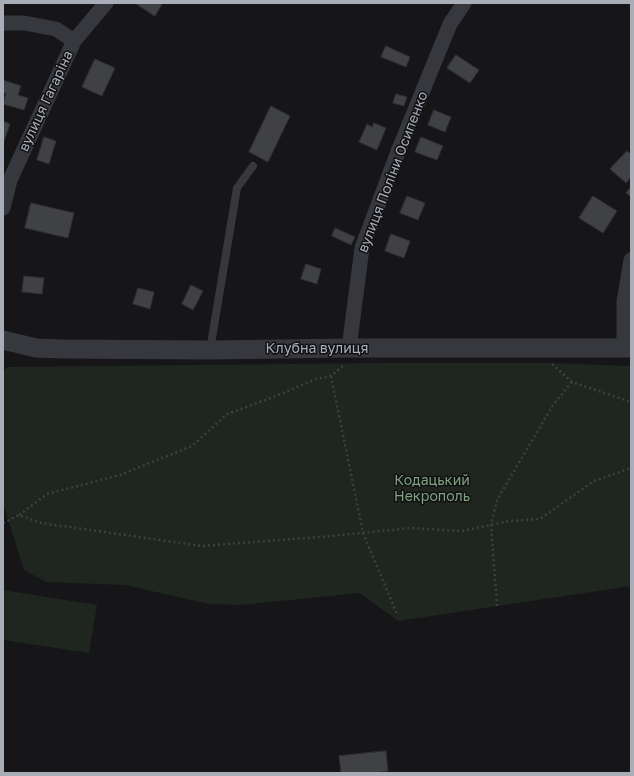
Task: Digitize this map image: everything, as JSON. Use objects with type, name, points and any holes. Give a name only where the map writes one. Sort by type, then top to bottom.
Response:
[{"type":"street","name":"вулиця Гагаріна","points":[[3,208],[10,180],[74,41],[106,3]]},
{"type":"street","name":"вулиця Поліни Осипенко","points":[[349,348],[362,248],[399,149],[450,24],[464,3]]},
{"type":"street","points":[[3,23],[24,23],[56,29],[74,41]]},
{"type":"street","points":[[627,348],[624,302],[631,260]]},
{"type":"street","name":"Клубна вулиця","points":[[3,340],[43,348],[210,350],[349,348],[627,348]]},
{"type":"lane","points":[[210,350],[237,188],[253,166]]},
{"type":"path","points":[[3,523],[18,515],[47,494],[120,475],[192,446],[227,414],[271,398],[316,379],[331,376],[350,360],[349,348]]},
{"type":"path","points":[[536,349],[572,382],[631,402]]},
{"type":"path","points":[[331,376],[363,533],[397,614]]},
{"type":"path","points":[[497,606],[491,525],[497,500],[553,406],[572,382]]},
{"type":"path","points":[[18,515],[41,523],[202,546],[412,528],[462,531],[510,521],[540,519],[594,480],[631,468]]},
{"type":"green space","name":"Кодацький Некрополь","points":[[382,363],[549,363],[631,366],[631,586],[398,621],[360,593],[240,605],[209,604],[125,585],[46,582],[24,570],[3,503],[3,371],[8,367]]},
{"type":"green space","points":[[3,590],[97,605],[89,653],[3,640]]},
{"type":"building","points":[[135,3],[160,3],[162,4],[155,16]]},
{"type":"building","points":[[386,46],[410,57],[406,67],[381,57]]},
{"type":"building","points":[[456,55],[479,70],[470,83],[447,68]]},
{"type":"building","points":[[95,59],[115,68],[102,96],[82,87]]},
{"type":"building","points":[[3,80],[21,86],[18,95],[28,98],[24,110],[3,104],[6,93],[3,93]]},
{"type":"building","points":[[396,94],[407,97],[404,106],[393,103]]},
{"type":"building","points":[[271,106],[290,116],[268,162],[249,152]]},
{"type":"building","points":[[434,110],[451,117],[445,132],[428,125]]},
{"type":"building","points":[[3,121],[10,124],[4,141],[3,141]]},
{"type":"building","points":[[374,123],[386,128],[377,150],[359,142],[367,124],[372,127]]},
{"type":"building","points":[[44,137],[56,141],[49,164],[37,160]]},
{"type":"building","points":[[421,137],[443,146],[437,160],[415,152]]},
{"type":"building","points":[[627,151],[631,154],[631,177],[626,183],[610,169]]},
{"type":"building","points":[[631,187],[631,197],[626,193]]},
{"type":"building","points":[[407,196],[425,203],[418,220],[400,213]]},
{"type":"building","points":[[593,196],[617,211],[603,233],[579,218]]},
{"type":"building","points":[[31,203],[74,213],[68,238],[25,228]]},
{"type":"building","points":[[335,228],[355,237],[351,245],[332,236]]},
{"type":"building","points":[[391,234],[410,241],[404,258],[385,251]]},
{"type":"building","points":[[306,264],[321,269],[317,284],[301,279]]},
{"type":"building","points":[[24,276],[44,278],[42,294],[22,292]]},
{"type":"building","points":[[191,285],[203,291],[193,310],[182,304]]},
{"type":"building","points":[[138,288],[154,292],[150,309],[133,304]]},
{"type":"building","points":[[386,751],[388,771],[371,773],[341,773],[339,756]]}]
